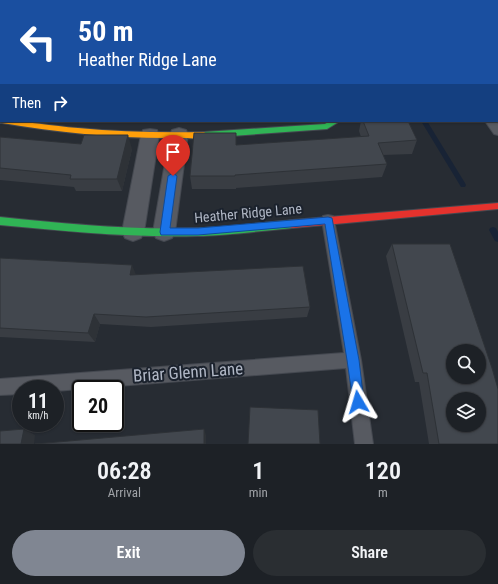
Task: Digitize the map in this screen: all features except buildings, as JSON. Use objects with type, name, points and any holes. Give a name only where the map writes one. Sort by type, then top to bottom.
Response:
[{"type":"street","points":[[9,122],[77,130],[150,135],[262,132],[327,126],[334,122]]},
{"type":"street","points":[[164,232],[179,134]]},
{"type":"street","points":[[134,232],[150,135]]},
{"type":"street","name":"Heather Ridge Lane","points":[[0,220],[78,229],[134,232],[198,232],[498,206]]},
{"type":"lane","points":[[491,122],[498,131]]},
{"type":"lane","points":[[328,220],[336,257],[353,360],[364,444]]},
{"type":"lane","name":"Briar Glenn Lane","points":[[0,387],[353,360]]},
{"type":"waterway","points":[[425,122],[463,185]]},
{"type":"waterway","points":[[493,230],[498,239]]},
{"type":"traffic: fast","points":[[204,135],[327,126],[334,122]]},
{"type":"traffic: fast","points":[[0,221],[99,230],[148,232],[221,231],[292,224]]},
{"type":"traffic: slow","points":[[9,122],[103,133],[204,135]]},
{"type":"traffic: jam","points":[[292,224],[498,206]]},
{"type":"route","points":[[173,176],[164,232],[198,232],[328,220],[336,257],[353,360],[358,402]]}]
